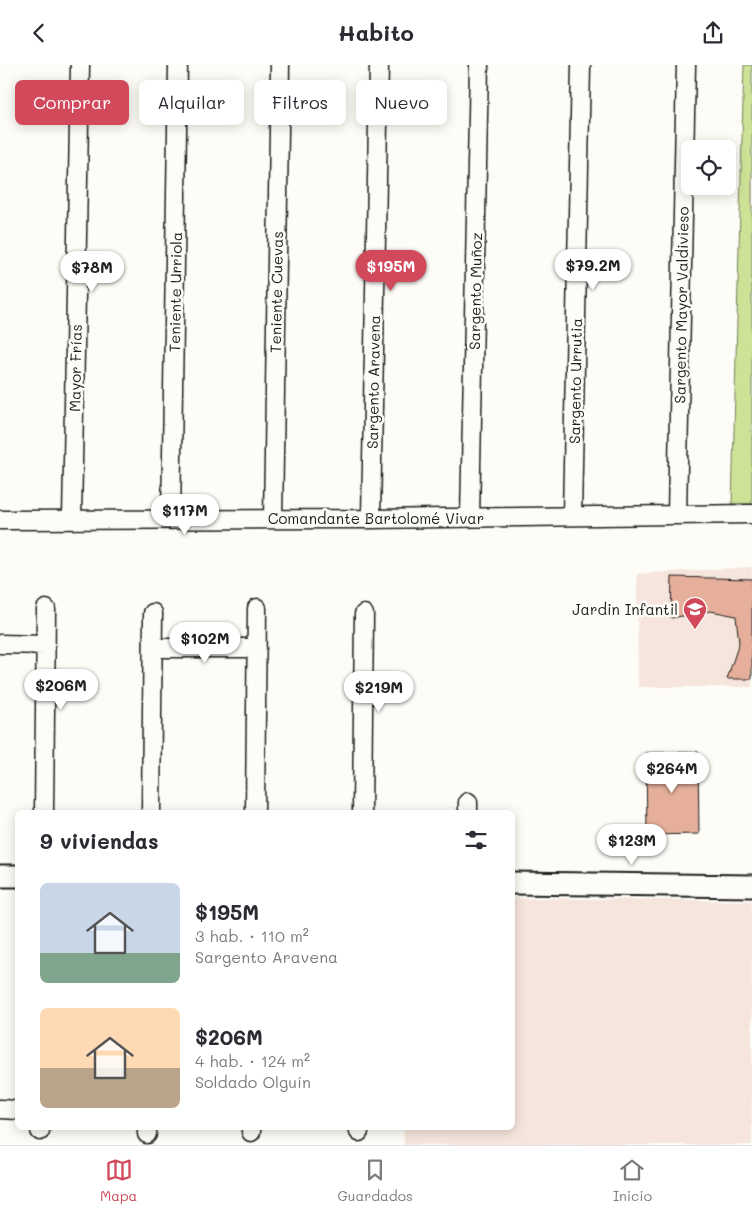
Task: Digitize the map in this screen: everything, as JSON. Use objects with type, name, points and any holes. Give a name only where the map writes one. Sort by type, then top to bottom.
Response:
[{"type":"street","name":"Mayor Frías","points":[[72,520],[80,65]]},
{"type":"street","name":"Teniente Urriola","points":[[171,520],[178,65]]},
{"type":"street","name":"Teniente Cuevas","points":[[273,519],[280,65]]},
{"type":"street","name":"Sargento Aravena","points":[[371,519],[380,65]]},
{"type":"street","name":"Sargento Muñoz","points":[[470,518],[479,65]]},
{"type":"street","name":"Sargento Urrutia","points":[[572,516],[581,65]]},
{"type":"street","name":"Sargento Mayor Valdivieso","points":[[677,515],[686,65]]},
{"type":"street","name":"Comandante Bartolomé Vivar","points":[[0,520],[371,519],[752,513]]},
{"type":"street","points":[[255,810],[257,608]]},
{"type":"street","points":[[44,810],[46,609]]},
{"type":"street","points":[[150,810],[153,613]]},
{"type":"street","points":[[362,810],[364,614]]},
{"type":"street","points":[[0,644],[46,645]]},
{"type":"street","points":[[152,648],[257,649]]},
{"type":"street","points":[[0,876],[15,876]]},
{"type":"street","points":[[515,883],[752,886]]},
{"type":"street","points":[[0,1109],[15,1110]]},
{"type":"shaded area","name":"Jardin Infantil","points":[[752,567],[752,687],[638,687],[637,574]]},
{"type":"shaded area","points":[[515,898],[752,901],[752,1145],[404,1145],[404,1130],[515,1130]]},
{"type":"green space","points":[[744,65],[752,65],[752,504],[732,504]]},
{"type":"building","points":[[672,577],[752,579],[752,679],[727,679],[739,643],[736,616],[711,611],[671,618]]},
{"type":"building","points":[[698,752],[699,834],[647,835],[646,753]]},
{"type":"place","name":"Jardin Infantil","points":[[695,630]]}]
